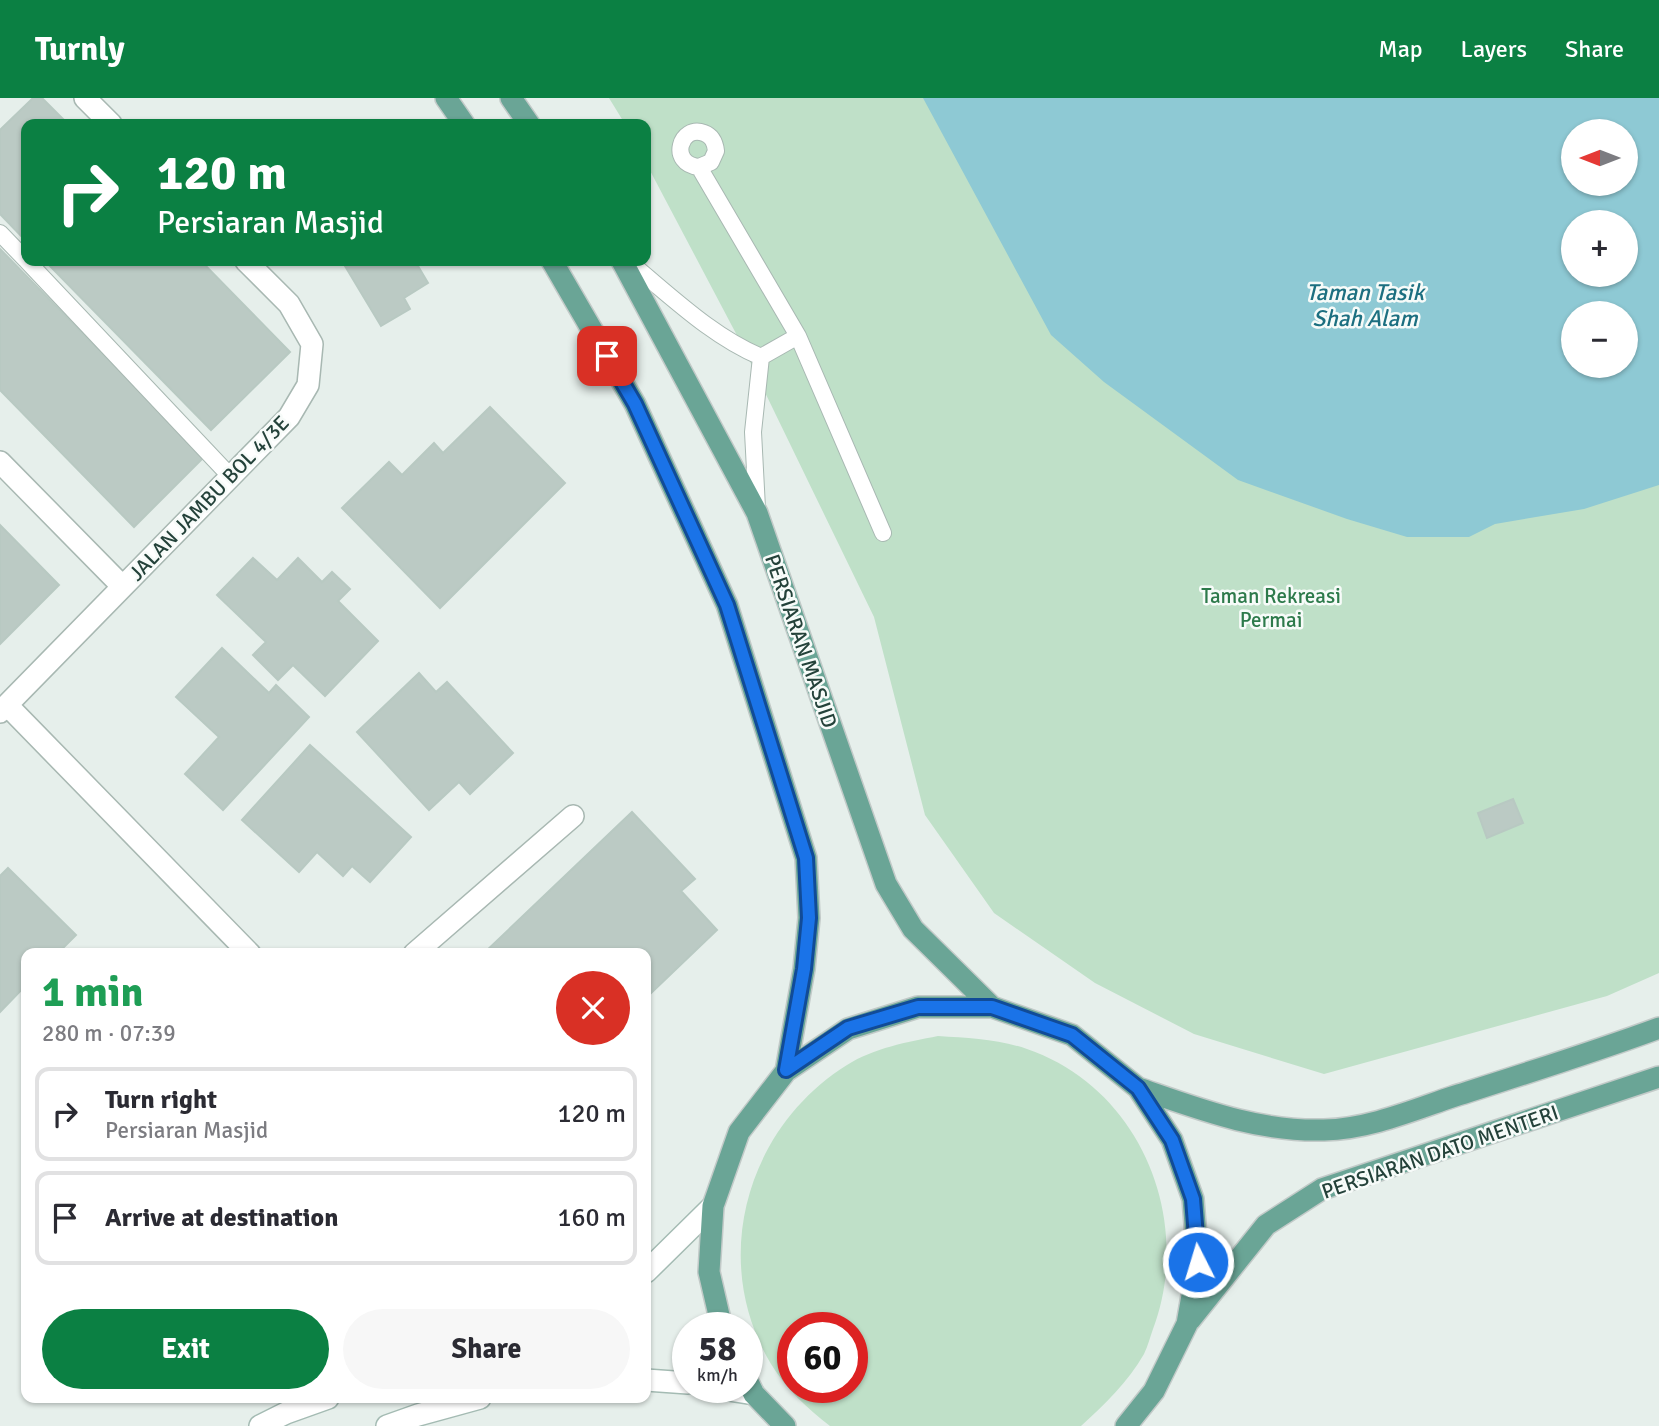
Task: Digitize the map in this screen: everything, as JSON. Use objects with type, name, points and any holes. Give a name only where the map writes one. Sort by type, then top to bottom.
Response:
[{"type":"main road","points":[[446,98],[461,119]]},
{"type":"main road","points":[[511,98],[526,119]]},
{"type":"main road","points":[[555,266],[635,404],[727,605],[806,858],[809,918],[804,969],[786,1070]]},
{"type":"main road","name":"PERSIARAN MASJID","points":[[625,266],[757,513],[886,884],[913,929],[992,1007]]},
{"type":"main road","points":[[718,1312],[709,1272],[713,1206],[738,1132],[786,1070],[848,1028],[906,1010],[918,1007],[992,1007],[1072,1035],[1138,1088],[1172,1140],[1193,1199],[1198,1262],[1187,1324],[1154,1391],[1126,1426]]},
{"type":"main road","points":[[1138,1088],[1224,1118],[1281,1129],[1325,1130],[1371,1123],[1590,1054],[1659,1028]]},
{"type":"main road","name":"PERSIARAN DATO MENTERI","points":[[1187,1324],[1266,1225],[1322,1189],[1659,1077]]},
{"type":"main road","points":[[763,1401],[785,1426]]},
{"type":"street","points":[[85,98],[106,119]]},
{"type":"street","name":"JALAN JAMBU BOL 4/3E","points":[[2,705],[289,417],[308,385],[312,344],[289,304],[251,266]]},
{"type":"street","points":[[0,462],[122,586]]},
{"type":"street","points":[[2,705],[244,948]]},
{"type":"street","points":[[421,948],[573,816]]},
{"type":"street","points":[[651,1267],[713,1206]]},
{"type":"street","points":[[651,1380],[672,1382]]},
{"type":"street","points":[[260,1426],[314,1403]]},
{"type":"street","points":[[387,1426],[415,1420],[465,1403]]},
{"type":"lane","points":[[699,167],[798,336],[883,533]]},
{"type":"lane","points":[[0,233],[21,256]]},
{"type":"lane","points":[[31,266],[231,477]]},
{"type":"lane","points":[[634,266],[711,330],[761,357]]},
{"type":"lane","points":[[761,357],[798,336]]},
{"type":"lane","points":[[757,513],[753,432],[761,357]]},
{"type":"green space","name":"Taman Rekreasi Permai","points":[[609,98],[1659,98],[1659,973],[1607,996],[1324,1074],[1194,1034],[1095,983],[994,913],[925,815],[874,617],[741,343],[651,172],[651,119],[622,119]]},
{"type":"green space","points":[[938,1036],[1005,1043],[1027,1049],[1067,1068],[1101,1094],[1128,1126],[1148,1163],[1161,1203],[1167,1245],[1164,1287],[1144,1354],[1123,1383],[1081,1426],[830,1426],[803,1403],[868,1403],[868,1312],[777,1312],[777,1373],[763,1347],[763,1312],[749,1312],[743,1283],[741,1241],[748,1200],[762,1160],[784,1124],[812,1092],[857,1059],[903,1043]]},
{"type":"water","name":"Taman Tasik Shah Alam","points":[[923,98],[1659,98],[1659,485],[1584,509],[1495,524],[1469,537],[1407,537],[1347,519],[1238,480],[1104,382],[1051,335]]},
{"type":"building","points":[[33,98],[42,98],[63,119],[21,119],[21,236],[0,214],[0,130]]},
{"type":"building","points":[[0,249],[204,457],[134,527],[0,390]]},
{"type":"building","points":[[50,266],[206,266],[290,352],[211,430]]},
{"type":"building","points":[[345,266],[418,266],[428,283],[404,298],[410,309],[381,326]]},
{"type":"building","points":[[490,407],[565,483],[440,608],[342,508],[389,462],[402,475],[434,443],[443,453]]},
{"type":"building","points":[[0,525],[59,585],[0,644]]},
{"type":"building","points":[[253,558],[277,580],[298,558],[322,582],[332,572],[350,589],[338,601],[378,641],[325,696],[293,665],[278,680],[253,655],[266,642],[217,595]]},
{"type":"building","points":[[222,648],[269,693],[276,685],[309,717],[223,810],[185,774],[219,737],[176,697]]},
{"type":"building","points":[[419,673],[436,692],[447,682],[513,753],[470,794],[459,782],[429,810],[357,732]]},
{"type":"building","points":[[310,745],[411,837],[370,882],[352,866],[343,876],[317,852],[299,872],[242,820]]},
{"type":"building","points":[[1513,799],[1523,823],[1487,838],[1478,813]]},
{"type":"building","points":[[632,812],[695,879],[681,891],[717,930],[651,993],[651,948],[489,948]]},
{"type":"building","points":[[8,868],[76,935],[63,948],[21,948],[21,990],[0,1012],[0,876]]},
{"type":"route","points":[[607,356],[635,404],[727,605],[806,858],[809,918],[804,969],[786,1070],[848,1028],[918,1007],[992,1007],[1072,1035],[1138,1088],[1172,1140],[1193,1199],[1198,1262]]}]
